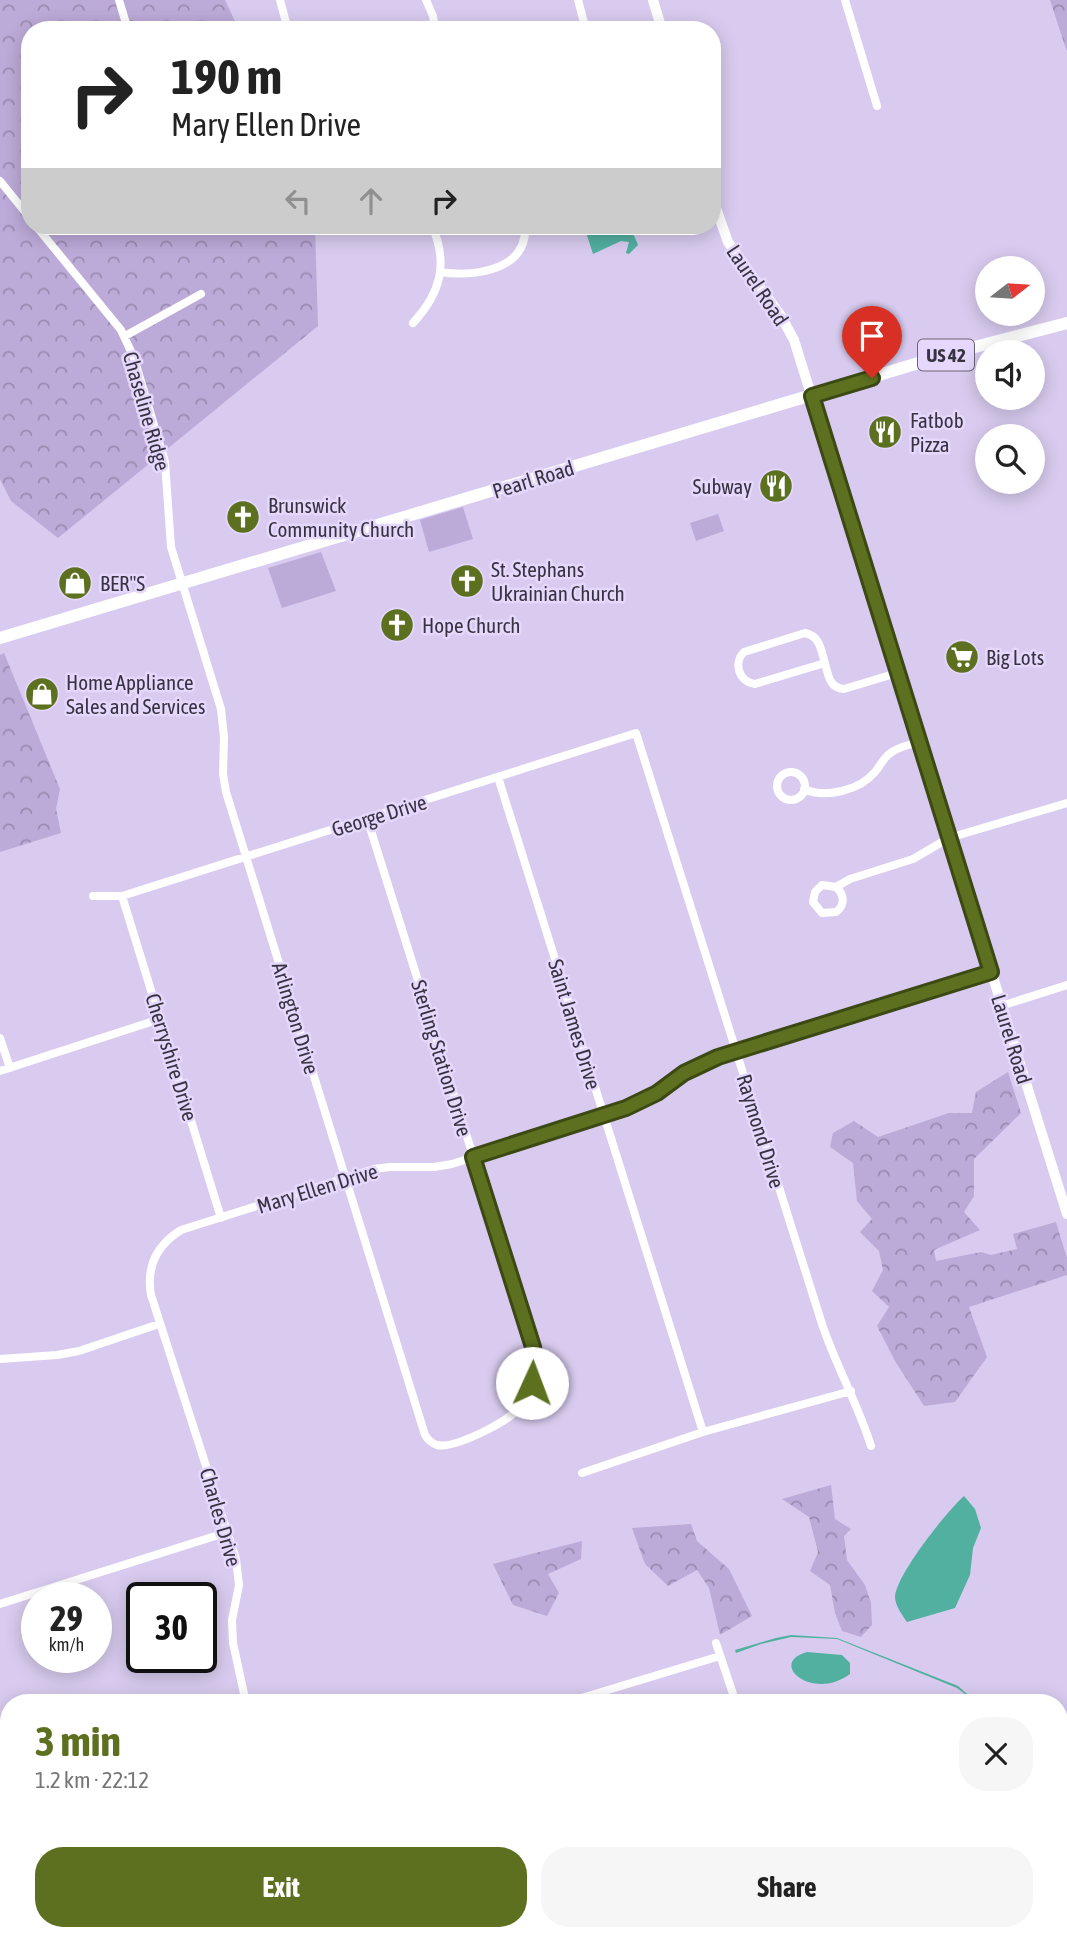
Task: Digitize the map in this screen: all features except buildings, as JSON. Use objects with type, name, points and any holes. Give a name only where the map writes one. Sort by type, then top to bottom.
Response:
[{"type":"main road","name":"Pearl Road","points":[[0,638],[952,353],[1067,323]]},
{"type":"street","points":[[119,0],[125,21]]},
{"type":"street","points":[[280,0],[286,21]]},
{"type":"street","points":[[426,0],[434,21]]},
{"type":"street","points":[[578,0],[584,21]]},
{"type":"street","points":[[653,0],[659,21]]},
{"type":"street","points":[[845,0],[877,106]]},
{"type":"street","points":[[0,181],[21,207]]},
{"type":"street","name":"Laurel Road","points":[[721,225],[737,257],[789,329],[1067,1214]]},
{"type":"street","name":"Chaseline Ridge","points":[[44,235],[125,336],[137,366],[165,462],[169,534],[182,583]]},
{"type":"street","points":[[413,323],[430,304],[440,272],[440,251],[435,235]]},
{"type":"street","points":[[440,272],[472,274],[509,262],[520,249],[524,235]]},
{"type":"street","points":[[125,336],[201,294]]},
{"type":"street","name":"Arlington Drive","points":[[182,583],[221,709],[226,792],[425,1435],[435,1445]]},
{"type":"street","points":[[825,663],[755,684],[745,682],[741,678],[737,664],[744,652],[805,634],[818,640],[831,682],[838,689],[897,673]]},
{"type":"street","name":"George Drive","points":[[93,896],[122,896],[636,733]]},
{"type":"street","name":"Raymond Drive","points":[[636,733],[829,1347],[851,1391],[871,1446]]},
{"type":"street","points":[[804,789],[812,793],[830,793],[857,786],[875,772],[888,755],[919,742]]},
{"type":"street","name":"Saint James Drive","points":[[498,777],[703,1432]]},
{"type":"street","points":[[836,887],[850,879],[913,859],[949,838],[1067,803]]},
{"type":"street","name":"Sterling Station Drive","points":[[367,818],[533,1347],[534,1371],[528,1395],[520,1407],[502,1424],[435,1445]]},
{"type":"street","name":"Cherryshire Drive","points":[[122,896],[221,1218]]},
{"type":"street","name":"Mary Ellen Drive","points":[[159,1324],[149,1284],[149,1272],[157,1252],[171,1236],[181,1230],[346,1178],[390,1167],[434,1167],[473,1157],[642,1101],[701,1064],[991,972]]},
{"type":"street","points":[[1001,1006],[1067,985]]},
{"type":"street","points":[[0,1071],[160,1019]]},
{"type":"street","points":[[0,1038],[10,1068]]},
{"type":"street","points":[[0,1359],[79,1351],[159,1324]]},
{"type":"street","name":"Charles Drive","points":[[159,1324],[236,1559],[239,1585],[232,1620],[233,1643],[244,1694]]},
{"type":"street","points":[[582,1473],[703,1432],[851,1391]]},
{"type":"street","points":[[0,1604],[228,1532]]},
{"type":"street","points":[[716,1643],[733,1694]]},
{"type":"street","points":[[595,1694],[720,1656]]},
{"type":"green space","points":[[0,0],[225,0],[235,21],[21,21],[21,235],[315,235],[318,326],[58,538],[11,501],[0,479]]},
{"type":"green space","points":[[1050,0],[1067,0],[1067,51],[1066,49]]},
{"type":"green space","points":[[463,507],[473,539],[429,552],[420,520]]},
{"type":"green space","points":[[718,514],[724,531],[696,541],[690,523]]},
{"type":"green space","points":[[321,552],[336,591],[282,608],[268,568]]},
{"type":"green space","points":[[4,653],[60,789],[56,809],[61,833],[0,852],[0,655]]},
{"type":"green space","points":[[1008,1072],[1021,1113],[974,1159],[974,1196],[964,1212],[980,1230],[934,1250],[936,1261],[981,1252],[991,1255],[1017,1249],[1013,1234],[1056,1222],[1067,1258],[1067,1275],[969,1307],[987,1357],[955,1402],[924,1406],[895,1361],[877,1326],[889,1307],[872,1291],[883,1270],[879,1251],[860,1232],[872,1219],[857,1201],[853,1163],[830,1147],[833,1133],[854,1121],[878,1137],[949,1113],[972,1113],[976,1092]]},
{"type":"green space","points":[[831,1485],[835,1519],[851,1529],[844,1536],[847,1560],[865,1585],[871,1603],[872,1625],[861,1637],[842,1631],[835,1613],[830,1585],[810,1571],[818,1552],[809,1517],[782,1499]]},
{"type":"green space","points":[[691,1524],[697,1541],[729,1569],[752,1616],[720,1635],[709,1588],[697,1570],[668,1586],[645,1564],[632,1528]]},
{"type":"green space","points":[[582,1541],[581,1559],[548,1574],[559,1593],[547,1616],[513,1605],[493,1564]]},
{"type":"shaded area","points":[[587,235],[634,235],[638,245],[629,254],[626,253],[629,242],[621,241],[593,254]]},
{"type":"shaded area","points":[[964,1496],[975,1509],[981,1528],[973,1548],[970,1575],[955,1608],[907,1622],[896,1603],[898,1587],[924,1544]]},
{"type":"shaded area","points":[[791,1635],[837,1638],[958,1686],[967,1694],[837,1639],[791,1637],[736,1653],[735,1650]]},
{"type":"shaded area","points":[[807,1652],[842,1655],[850,1663],[850,1674],[836,1682],[822,1684],[799,1678],[793,1671],[792,1664],[796,1657]]},
{"type":"place","name":"Fatbob Pizza","points":[[885,432]]},
{"type":"place","name":"Subway","points":[[776,486]]},
{"type":"place","name":"Brunswick Community Church","points":[[243,517]]},
{"type":"place","name":"St. Stephans Ukrainian Church","points":[[467,581]]},
{"type":"place","name":"BER\"S","points":[[75,583]]},
{"type":"place","name":"Hope Church","points":[[397,625]]},
{"type":"place","name":"Big Lots","points":[[962,657]]},
{"type":"place","name":"Home Appliance Sales and Services","points":[[42,694]]},
{"type":"route","points":[[532,1383],[535,1360],[533,1347],[473,1157],[626,1108],[657,1093],[684,1073],[718,1057],[991,972],[812,396],[872,378]]}]
